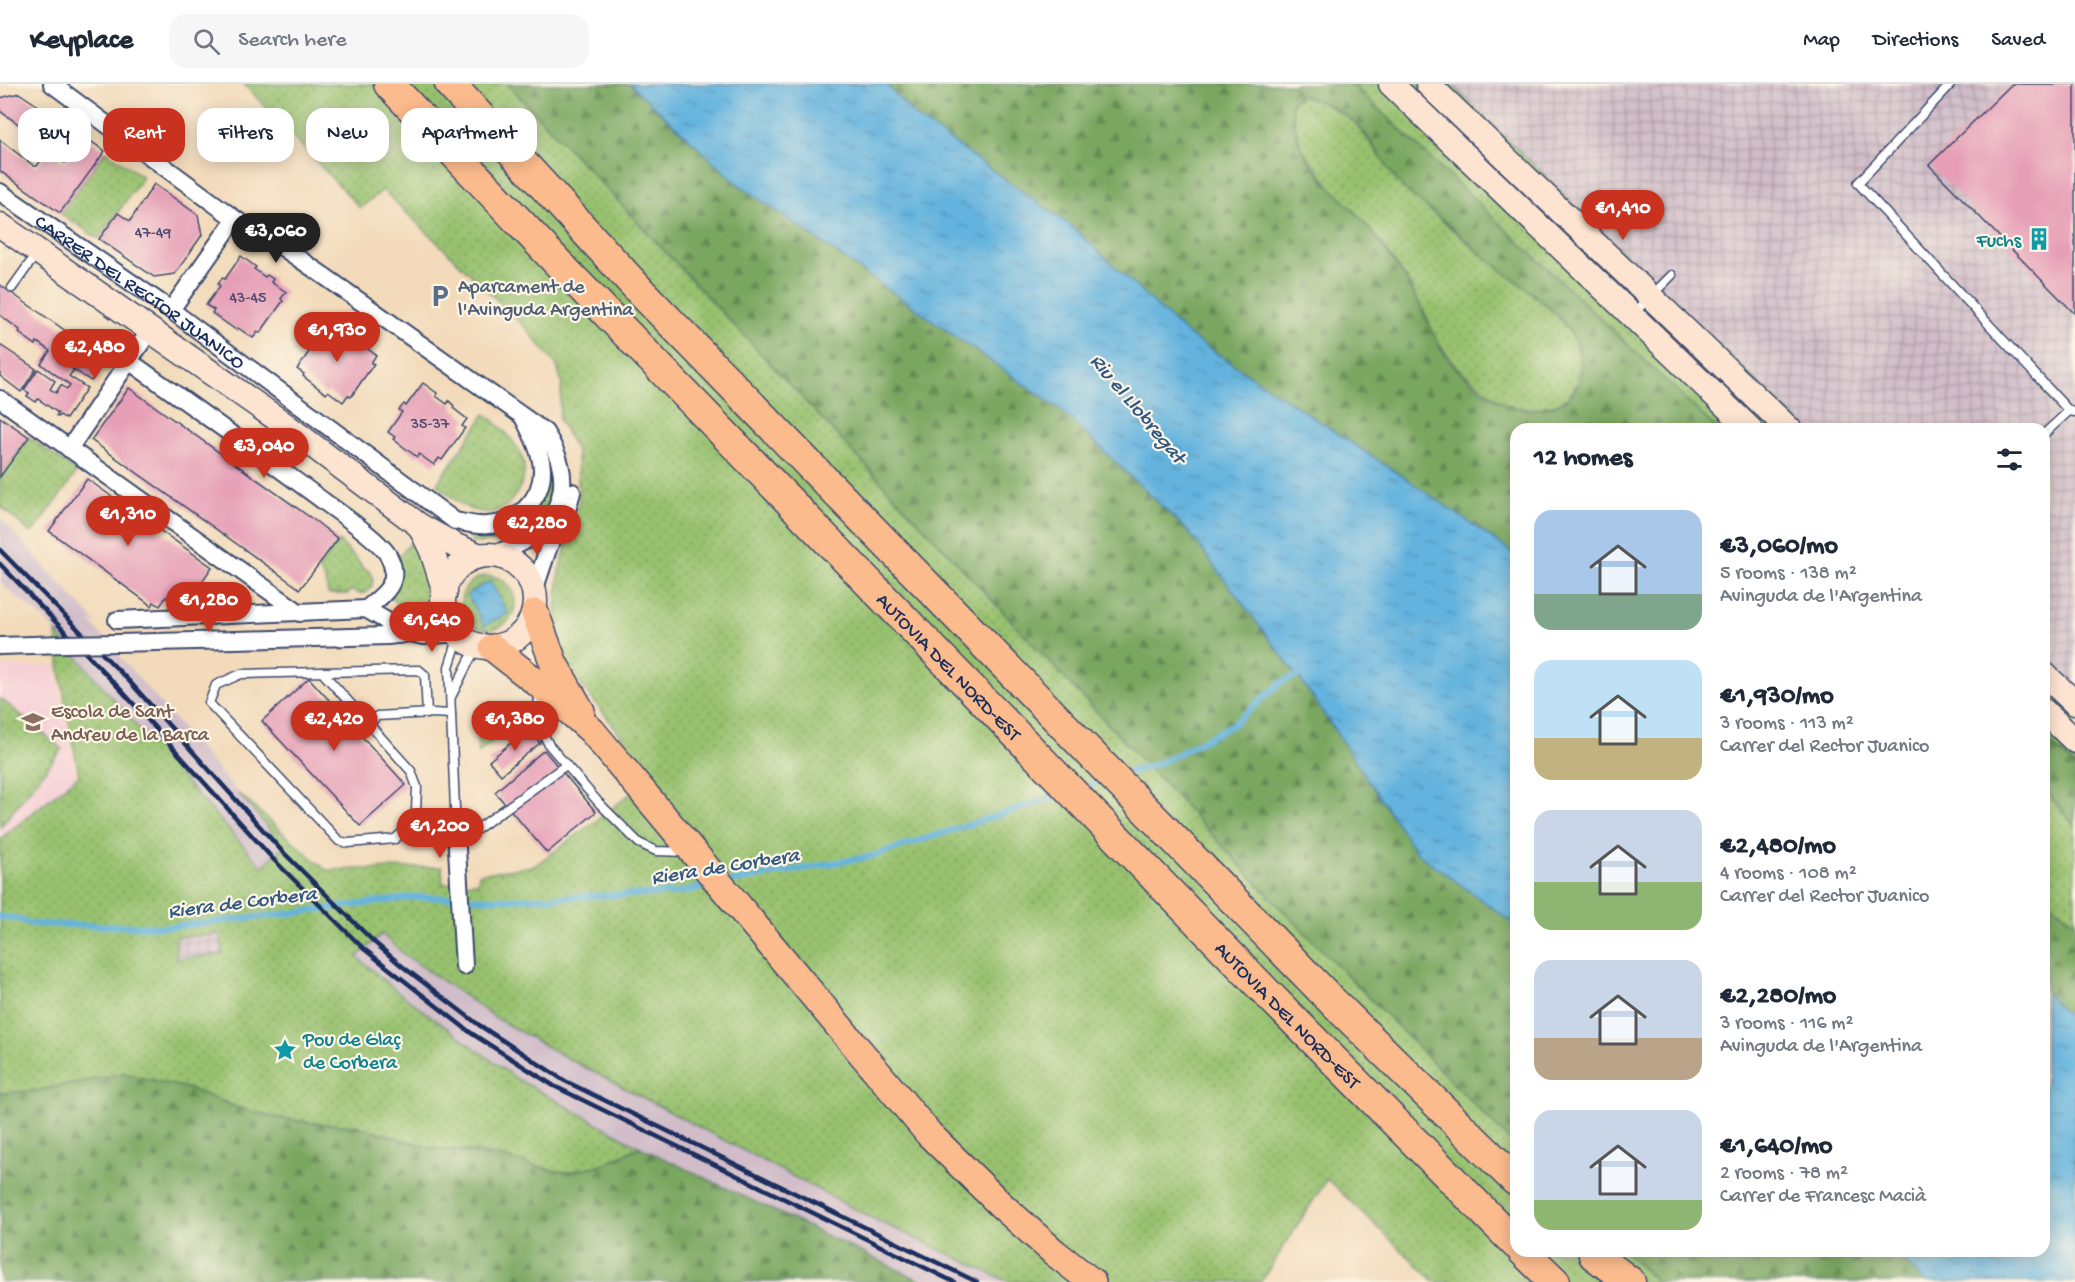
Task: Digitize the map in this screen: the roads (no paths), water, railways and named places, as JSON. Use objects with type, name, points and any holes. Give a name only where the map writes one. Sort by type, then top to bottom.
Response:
[{"type":"highway","name":"AUTOVIA DEL NORD-EST","points":[[389,84],[558,263],[1267,993],[1510,1238]]},
{"type":"highway","name":"AUTOVIA DEL NORD-EST","points":[[450,84],[643,294],[1330,999],[1510,1175]]},
{"type":"highway","points":[[1529,1257],[1555,1282]]},
{"type":"highway","points":[[1596,1257],[1622,1282]]},
{"type":"highway","points":[[1597,1257],[1630,1282]]},
{"type":"main road","points":[[534,602],[554,664],[592,731]]},
{"type":"main road","points":[[472,641],[540,685],[592,731],[929,1134],[1001,1205],[1092,1282]]},
{"type":"street","points":[[52,84],[235,219],[266,236],[545,432],[560,461],[563,476],[560,498],[552,519],[536,534],[512,547],[471,559],[458,568],[451,575],[444,597],[424,623],[405,634]]},
{"type":"street","points":[[1391,84],[1744,423]]},
{"type":"street","points":[[1428,84],[1783,423]]},
{"type":"street","name":"CARRER DEL RECTOR JUANICO","points":[[0,192],[171,310],[455,521],[490,525],[524,512],[533,500],[542,486],[542,467],[527,421]]},
{"type":"street","points":[[171,310],[235,219]]},
{"type":"street","name":"CARRER DEL RECTOR JUANICO","points":[[0,225],[280,421],[420,526],[456,546],[485,556]]},
{"type":"street","points":[[69,449],[150,330]]},
{"type":"street","points":[[129,361],[353,523],[389,555],[393,569],[392,585],[384,595],[366,609]]},
{"type":"street","points":[[0,399],[300,613]]},
{"type":"street","points":[[0,646],[405,634],[503,646],[525,629],[549,546],[566,514],[574,475],[564,442],[556,429],[540,416],[527,421]]},
{"type":"street","name":"CARRER DEL RECTOR JUANICO","points":[[420,526],[432,551],[444,597]]},
{"type":"street","points":[[485,556],[501,557],[520,568],[534,602]]},
{"type":"street","points":[[444,597],[446,618],[472,641]]},
{"type":"street","points":[[117,620],[366,609],[405,634]]},
{"type":"street","points":[[2050,680],[2075,704]]},
{"type":"street","points":[[2050,717],[2075,741]]},
{"type":"street","points":[[456,832],[464,966]]},
{"type":"lane","points":[[1951,84],[1858,183],[2072,411],[2050,429]]},
{"type":"lane","points":[[12,288],[37,253]]},
{"type":"lane","points":[[1632,315],[1672,275]]},
{"type":"lane","points":[[456,832],[449,667],[472,641]]},
{"type":"lane","points":[[451,697],[470,659],[472,641]]},
{"type":"lane","points":[[322,672],[411,771],[417,787],[413,821],[395,839],[348,843],[339,841],[208,703],[216,685],[241,674],[322,672],[420,670],[425,675],[427,714]]},
{"type":"lane","points":[[540,685],[539,726],[549,745],[599,802],[639,843],[656,851],[699,858]]},
{"type":"lane","points":[[369,724],[377,716],[451,714]]},
{"type":"lane","points":[[413,821],[456,832],[476,830],[566,765]]},
{"type":"water","name":"Riu el Llobregat","points":[[630,84],[886,84],[915,116],[1071,226],[1187,334],[1411,482],[1510,551],[1510,921],[1416,852],[1310,693],[1188,531],[1062,411],[737,183]]},
{"type":"water","points":[[490,581],[508,613],[484,626],[467,594]]},
{"type":"water","points":[[2050,997],[2075,1024],[2075,1282],[1925,1282],[1901,1257],[2050,1257]]},
{"type":"waterway","name":"Riera de Corbera","points":[[1124,774],[1162,762],[1232,725],[1282,682],[1304,673]]},
{"type":"waterway","name":"Riera de Corbera","points":[[1081,788],[1106,780]]},
{"type":"waterway","name":"Riera de Corbera","points":[[729,882],[872,856],[1063,794]]},
{"type":"waterway","name":"Riera de Corbera","points":[[0,917],[14,918],[32,924],[169,927],[416,897],[506,899],[677,893],[713,885]]},
{"type":"railway","points":[[0,550],[130,682],[281,850],[374,942],[479,1025],[565,1081],[977,1282]]},
{"type":"railway","points":[[0,564],[121,690],[273,859],[364,949],[471,1033],[554,1086],[954,1282]]},
{"type":"place","name":"Fuchs","points":[[2039,239]]},
{"type":"place","name":"Aparcament de l'Avinguda Argentina","points":[[440,296]]},
{"type":"place","name":"Escola de Sant Andreu de la Barca","points":[[33,722]]},
{"type":"place","name":"Pou de Glaç de Corbera","points":[[285,1050]]}]
